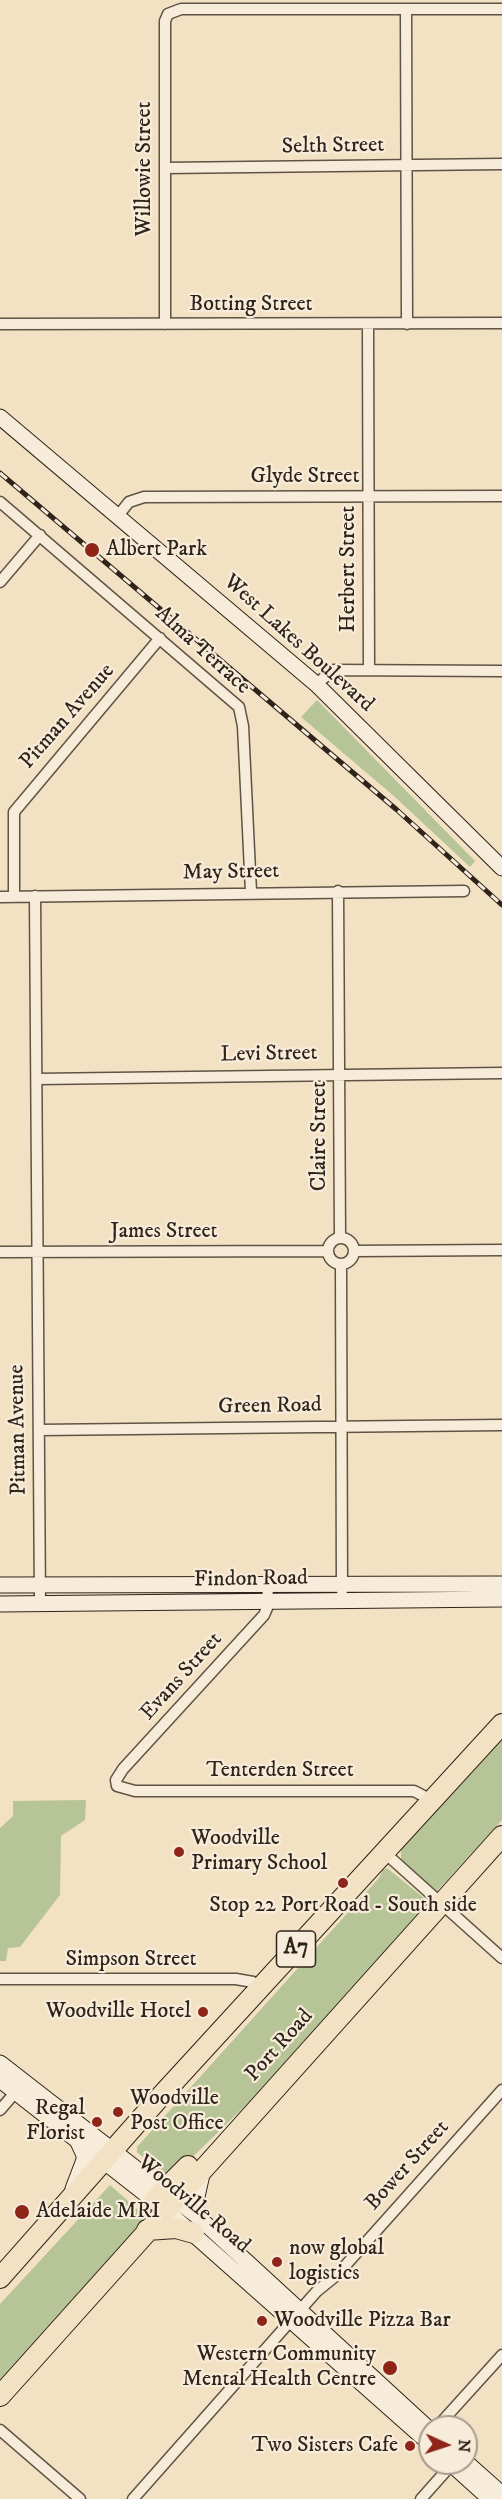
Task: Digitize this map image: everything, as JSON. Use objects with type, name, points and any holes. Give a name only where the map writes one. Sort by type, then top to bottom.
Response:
[{"type":"highway","name":"A7","points":[[0,2278],[260,1988],[502,1724]]},
{"type":"highway","name":"Port Road","points":[[0,2396],[147,2230],[165,2200],[204,2167],[502,1836]]},
{"type":"highway","points":[[165,2200],[210,2143],[248,2118]]},
{"type":"highway","points":[[147,2230],[195,2224]]},
{"type":"main road","name":"West Lakes Boulevard","points":[[0,417],[316,684],[502,868]]},
{"type":"main road","name":"Findon Road","points":[[0,1585],[502,1584]]},
{"type":"main road","name":"Findon Road","points":[[0,1604],[502,1599]]},
{"type":"main road","name":"Woodville Road","points":[[0,2063],[20,2087],[76,2138],[109,2155],[195,2224],[418,2427]]},
{"type":"main road","name":"Woodville Road","points":[[0,2080],[20,2087],[98,2141],[109,2155]]},
{"type":"main road","points":[[65,2205],[84,2160],[84,2154],[76,2138]]},
{"type":"main road","points":[[195,2224],[195,2201],[204,2167]]},
{"type":"main road","points":[[467,2475],[490,2499]]},
{"type":"main road","points":[[474,2475],[502,2494]]},
{"type":"street","name":"Willowie Street","points":[[165,324],[165,21],[168,14],[181,9],[406,9]]},
{"type":"street","points":[[407,324],[406,9],[502,9]]},
{"type":"street","name":"Selth Street","points":[[165,168],[502,164]]},
{"type":"street","name":"Botting Street","points":[[0,324],[502,323]]},
{"type":"street","name":"Herbert Street","points":[[368,325],[369,670]]},
{"type":"street","name":"Glyde Street","points":[[117,517],[129,501],[144,497],[502,496]]},
{"type":"street","name":"Alma Terrace","points":[[0,502],[239,707],[243,726],[250,892]]},
{"type":"street","points":[[0,582],[40,535]]},
{"type":"street","name":"Pitman Avenue","points":[[14,897],[14,812],[160,638]]},
{"type":"street","points":[[316,684],[334,670],[502,670]]},
{"type":"street","name":"Claire Street","points":[[338,891],[340,1238]]},
{"type":"street","name":"May Street","points":[[0,897],[464,891]]},
{"type":"street","name":"Pitman Avenue","points":[[35,896],[40,1604]]},
{"type":"street","name":"Levi Street","points":[[37,1079],[339,1073],[502,1073]]},
{"type":"street","points":[[340,1238],[351,1243],[354,1251],[349,1262],[341,1265],[333,1262],[327,1251],[330,1243],[340,1238]]},
{"type":"street","points":[[354,1251],[502,1250]]},
{"type":"street","name":"James Street","points":[[0,1251],[327,1251]]},
{"type":"street","points":[[341,1265],[342,1602]]},
{"type":"street","name":"Green Road","points":[[39,1430],[502,1425]]},
{"type":"street","points":[[268,1584],[268,1603]]},
{"type":"street","name":"Evans Street","points":[[123,1789],[117,1786],[116,1780],[123,1769],[264,1615],[268,1603]]},
{"type":"street","name":"Tenterden Street","points":[[123,1789],[414,1791],[433,1801]]},
{"type":"street","points":[[385,1854],[502,1958]]},
{"type":"street","name":"Simpson Street","points":[[0,1978],[236,1979],[253,1982],[260,1988]]},
{"type":"street","points":[[0,2110],[20,2087]]},
{"type":"street","name":"Bower Street","points":[[133,2499],[317,2291],[341,2271],[502,2090]]},
{"type":"street","points":[[448,2415],[502,2355]]},
{"type":"street","points":[[0,2430],[80,2499]]},
{"type":"street","points":[[421,2499],[444,2475]]},
{"type":"green space","points":[[317,700],[475,861],[470,867],[395,797],[301,717]]},
{"type":"green space","points":[[502,1738],[502,1820],[437,1891],[401,1861],[401,1849]]},
{"type":"green space","points":[[86,1800],[85,1820],[61,1836],[60,1895],[20,1947],[8,1948],[6,1961],[0,1961],[0,1828],[13,1816],[13,1801]]},
{"type":"green space","points":[[387,1868],[424,1898],[423,1909],[246,2105],[169,2180],[137,2152],[137,2147]]},
{"type":"green space","points":[[110,2185],[146,2217],[0,2379],[0,2304]]},
{"type":"railway","points":[[0,473],[397,810],[502,905]]},
{"type":"place","name":"Albert Park","points":[[92,550]]},
{"type":"place","name":"Woodville Primary School","points":[[179,1852]]},
{"type":"place","name":"Stop 22 Port Road - South side","points":[[343,1883]]},
{"type":"place","name":"Woodville Hotel","points":[[203,2012]]},
{"type":"place","name":"Woodville Post Office","points":[[118,2112]]},
{"type":"place","name":"Regal Florist","points":[[97,2122]]},
{"type":"place","name":"Adelaide MRI","points":[[22,2212]]},
{"type":"place","name":"now global logistics","points":[[277,2262]]},
{"type":"place","name":"Woodville Pizza Bar","points":[[262,2321]]},
{"type":"place","name":"Western Community Mental Health Centre","points":[[390,2368]]},
{"type":"place","name":"Two Sisters Cafe","points":[[410,2446]]}]
